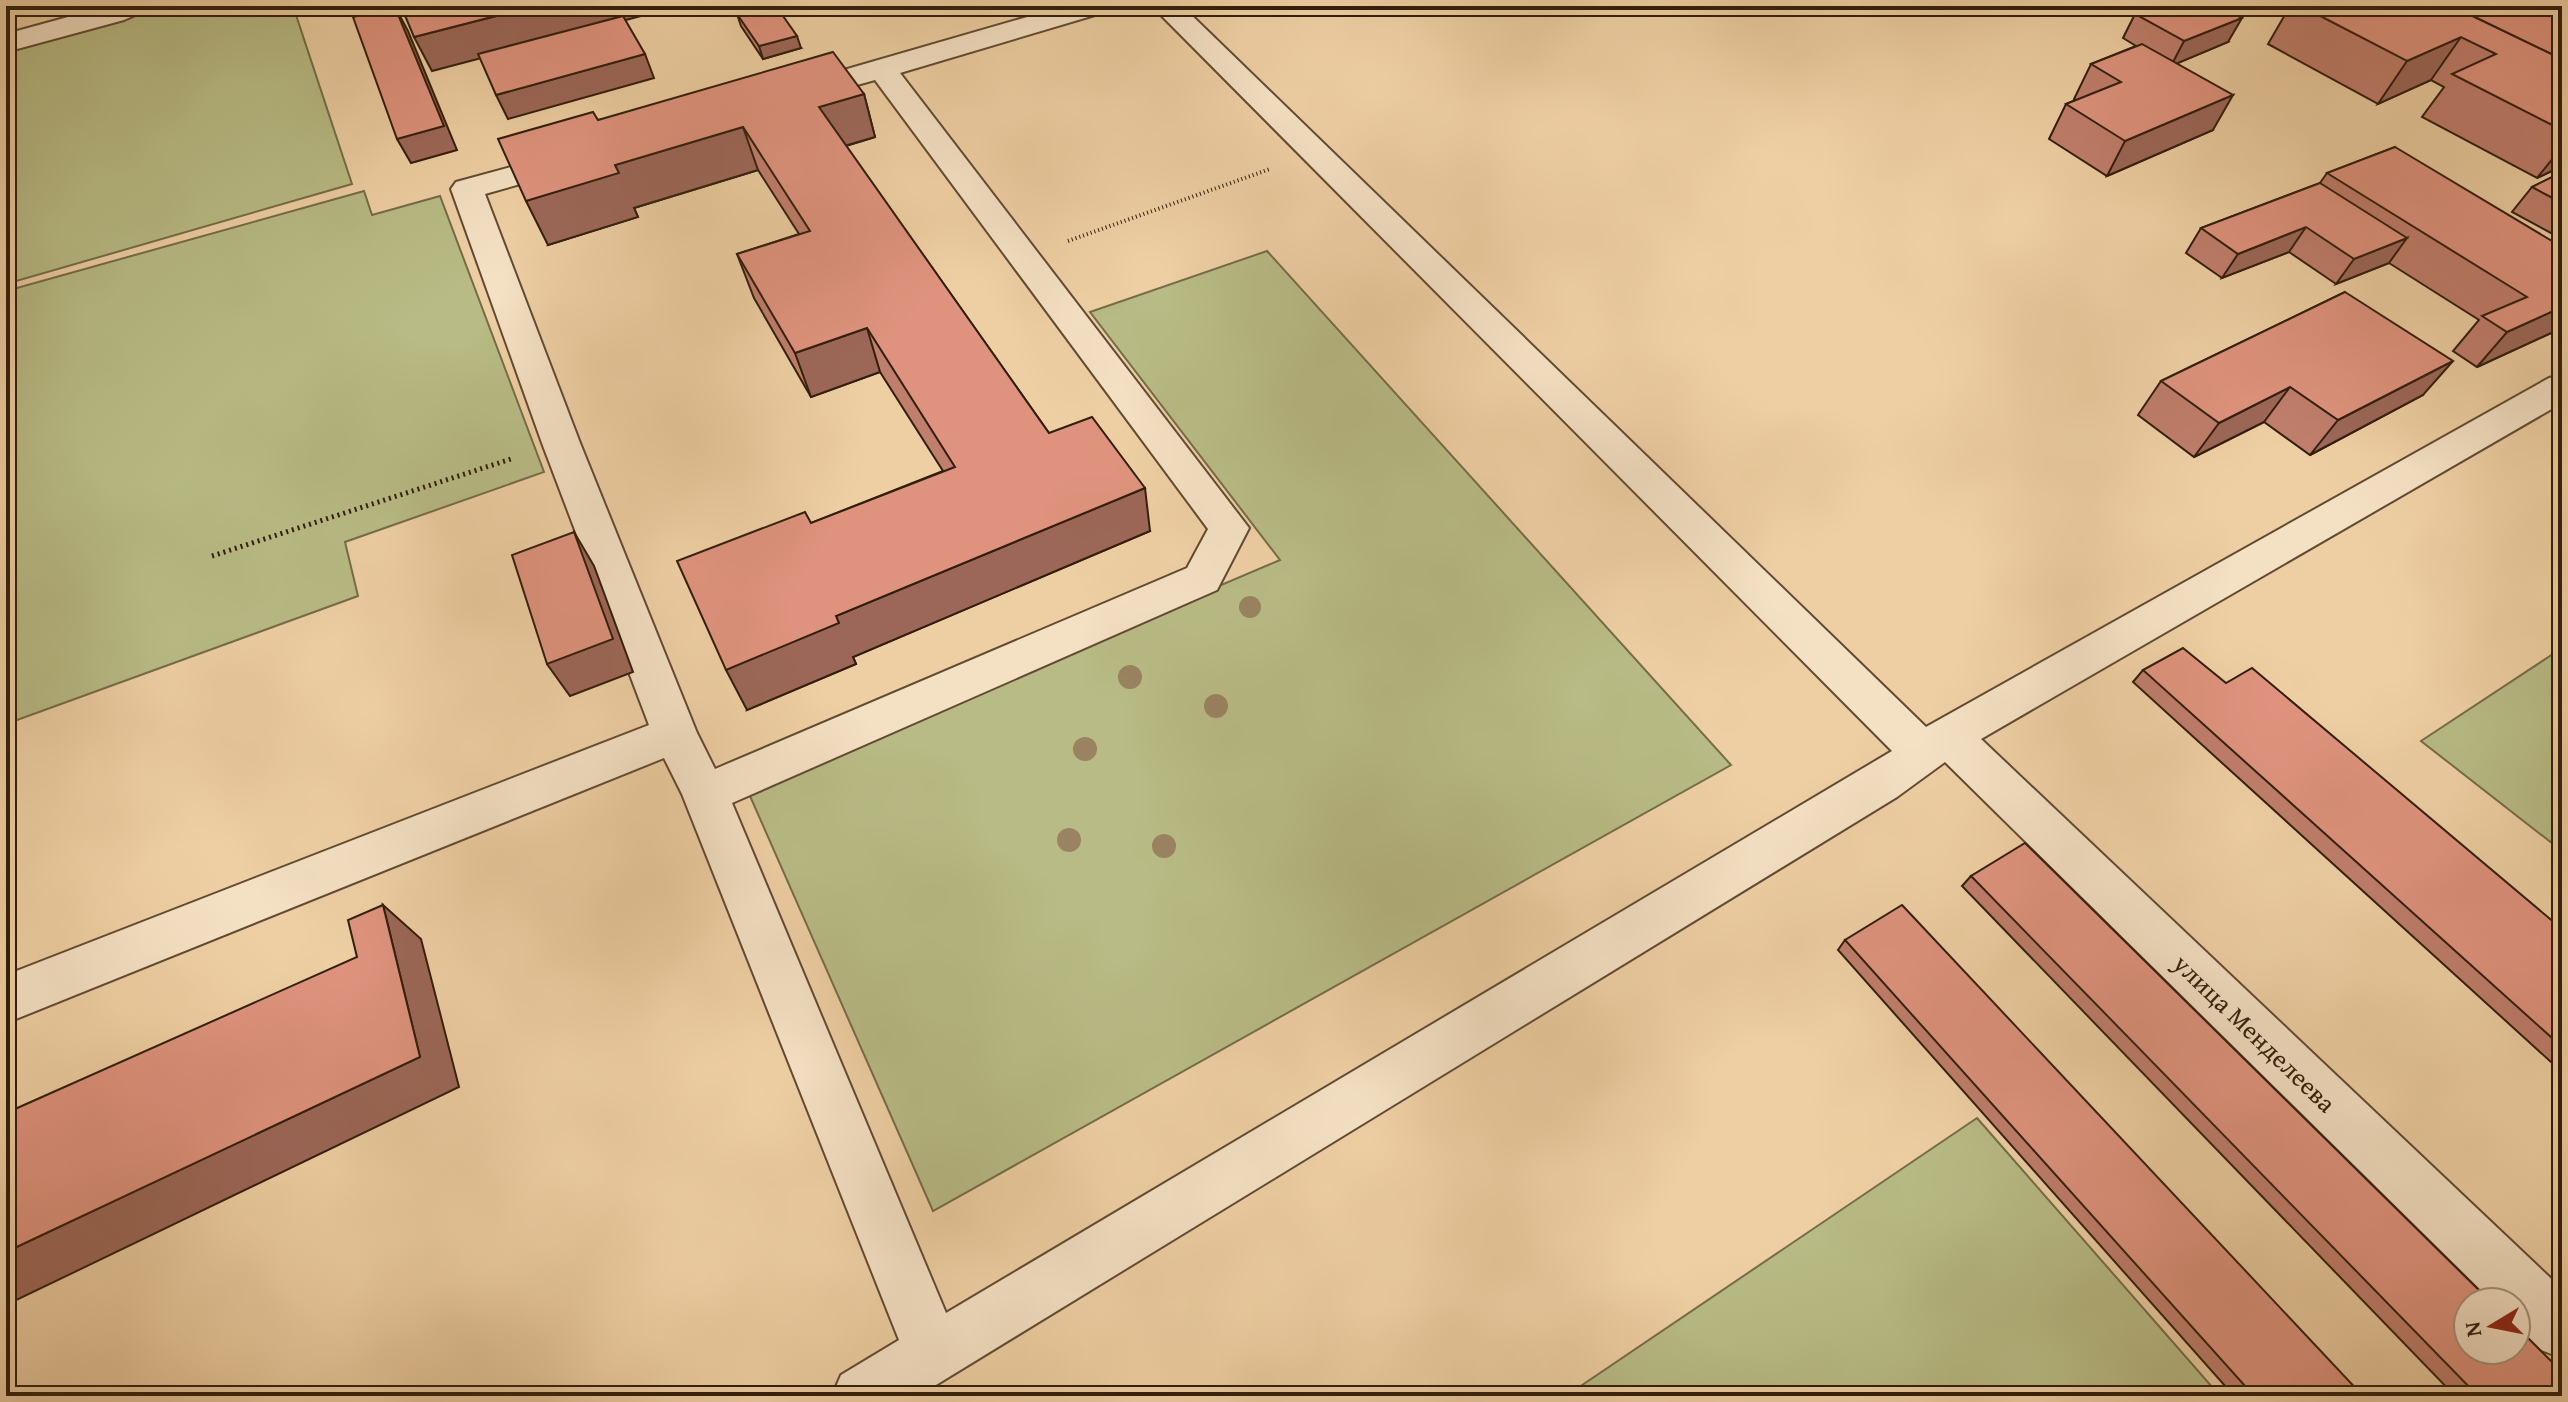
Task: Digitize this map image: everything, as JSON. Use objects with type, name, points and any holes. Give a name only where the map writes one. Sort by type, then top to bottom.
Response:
[{"type":"street","points":[[6,43],[114,14],[132,6]]},
{"type":"street","points":[[757,104],[1095,6]]},
{"type":"street","name":"улица Менделеева","points":[[1166,6],[1935,744],[2562,1329]]},
{"type":"street","points":[[705,794],[1202,579],[1229,528],[882,69]]},
{"type":"street","points":[[605,149],[467,189],[561,443],[675,734],[705,794],[934,1354]]},
{"type":"street","points":[[862,1396],[1881,783],[1935,744],[2562,387]]},
{"type":"street","points":[[6,999],[675,734]]},
{"type":"path","points":[[1026,256],[1316,153]]},
{"type":"path","points":[[212,556],[561,443]]},
{"type":"green space","points":[[163,6],[293,6],[352,184],[6,284],[6,51]]},
{"type":"green space","points":[[364,191],[372,215],[440,196],[544,472],[345,542],[358,596],[6,724],[6,291]]},
{"type":"green space","points":[[1267,251],[1731,765],[933,1211],[746,787],[1280,560],[1090,312]]},
{"type":"green space","points":[[2562,648],[2562,851],[2421,741]]},
{"type":"green space","points":[[1977,1118],[2220,1396],[1566,1396]]},
{"type":"building","points":[[401,6],[535,6],[414,37]]},
{"type":"building","points":[[776,6],[797,36],[759,46],[737,14]]},
{"type":"building","points":[[2156,6],[2218,6],[2242,18],[2184,41],[2135,14]]},
{"type":"building","points":[[2301,6],[2452,6],[2562,59],[2562,130],[2452,74],[2496,54],[2461,37],[2407,61]]},
{"type":"building","points":[[2452,6],[2562,6],[2562,59]]},
{"type":"building","points":[[395,7],[444,126],[397,139],[353,17]]},
{"type":"building","points":[[623,16],[645,54],[496,95],[478,54]]},
{"type":"building","points":[[2142,44],[2233,95],[2125,141],[2066,104],[2121,82],[2091,64]]},
{"type":"building","points":[[833,52],[864,94],[819,107],[1049,433],[1092,417],[1145,488],[836,616],[839,623],[726,670],[677,561],[805,512],[811,523],[955,467],[867,328],[795,353],[737,254],[810,231],[743,127],[615,165],[619,173],[526,201],[498,139],[593,112],[598,120]]},
{"type":"building","points":[[2395,147],[2562,247],[2562,307],[2507,332],[2482,316],[2527,297],[2327,173]]},
{"type":"building","points":[[2562,172],[2562,203],[2532,187]]},
{"type":"building","points":[[2320,183],[2407,238],[2354,259],[2306,227],[2238,254],[2201,228]]},
{"type":"building","points":[[2345,292],[2453,361],[2338,420],[2290,387],[2219,423],[2161,381]]},
{"type":"building","points":[[574,532],[613,639],[547,664],[512,555]]},
{"type":"building","points":[[2183,648],[2226,683],[2252,668],[2562,929],[2562,1047],[2143,670]]},
{"type":"building","points":[[2025,843],[2475,1286],[2452,1286],[2452,1366],[2532,1366],[2532,1342],[2562,1372],[2562,1396],[2478,1396],[1971,876]]},
{"type":"building","points":[[383,905],[420,1057],[6,1252],[6,1113],[357,957],[348,920]]},
{"type":"building","points":[[1902,905],[2363,1396],[2254,1396],[1845,940]]}]
